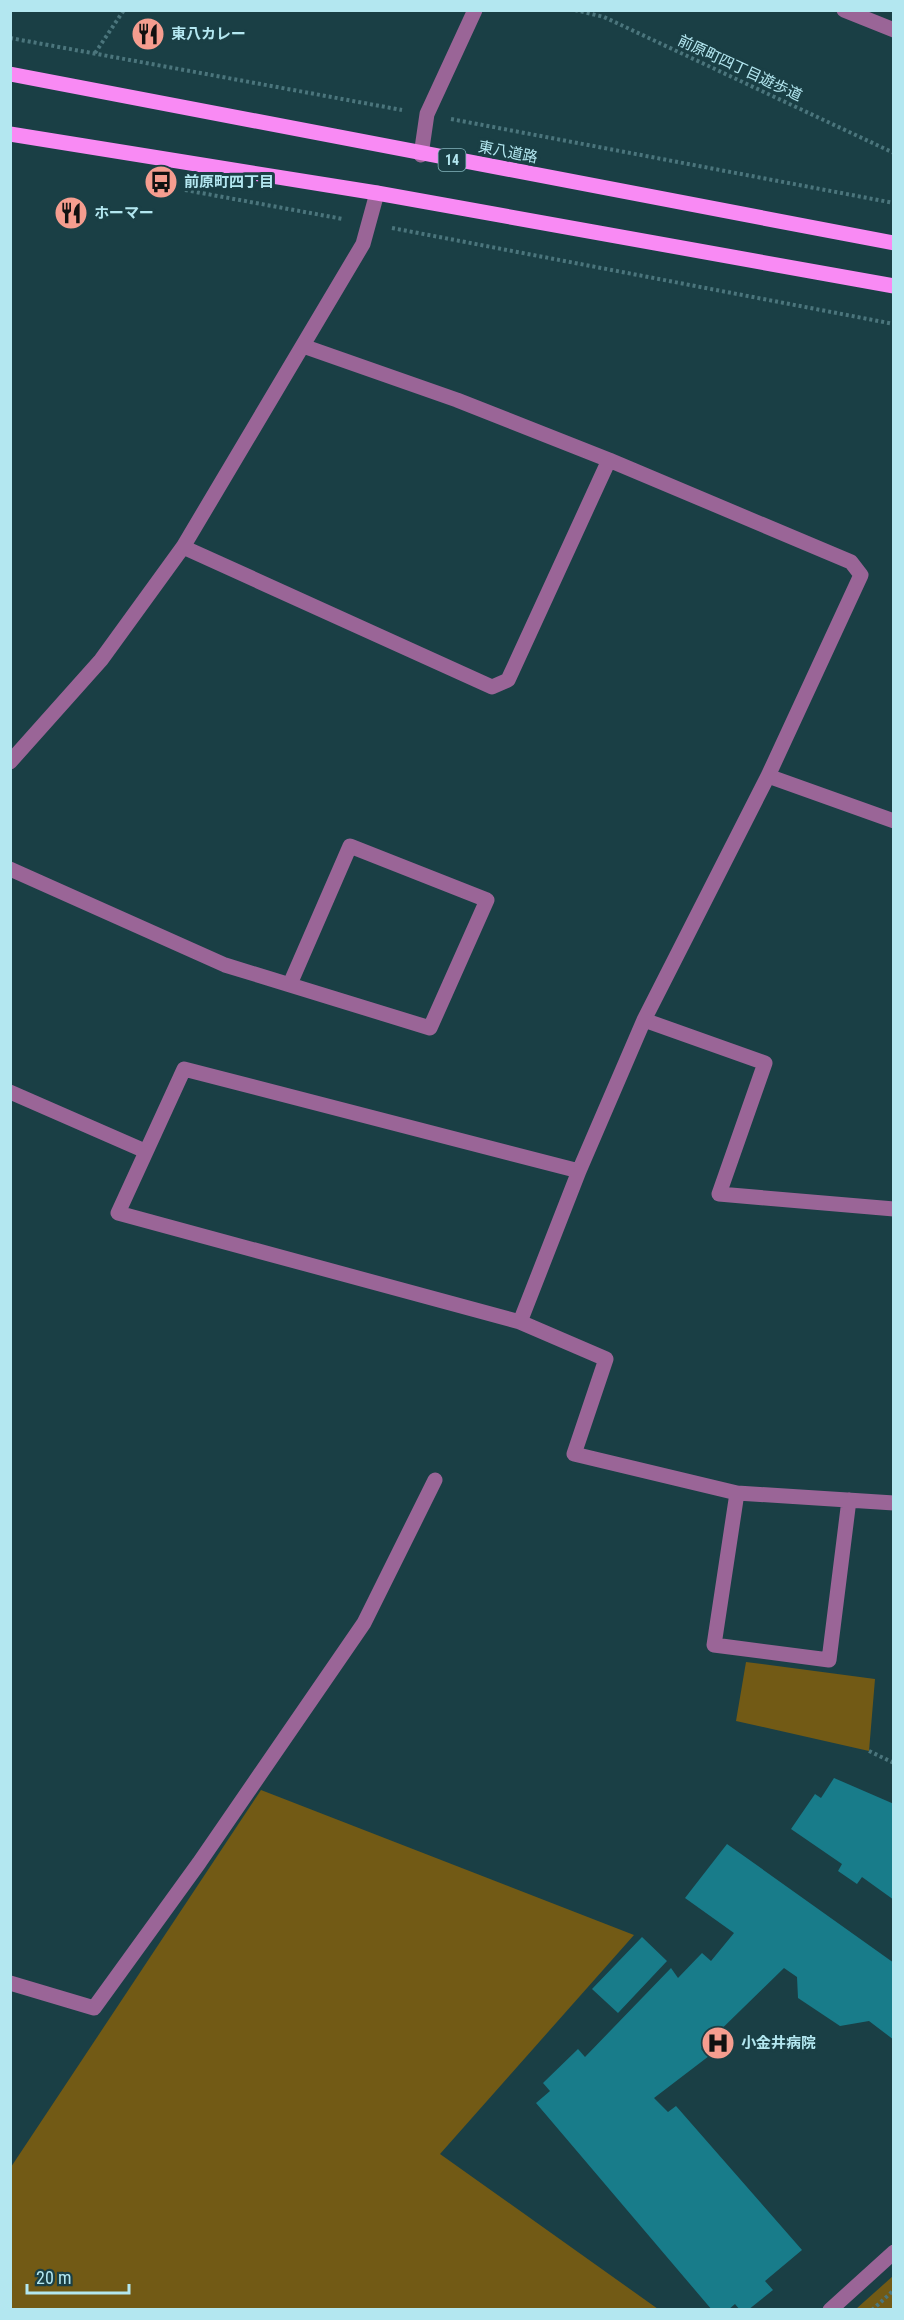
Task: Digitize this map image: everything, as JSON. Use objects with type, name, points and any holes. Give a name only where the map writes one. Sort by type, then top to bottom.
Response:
[{"type":"main road","name":"東八道路","points":[[10,75],[421,154],[892,239]]},
{"type":"main road","points":[[12,136],[377,193],[894,286]]},
{"type":"street","points":[[421,154],[427,114],[475,10]]},
{"type":"street","points":[[844,10],[894,30]]},
{"type":"street","points":[[10,762],[101,660],[183,547],[363,244],[377,193]]},
{"type":"street","points":[[303,346],[457,400],[609,459],[851,562],[861,575],[768,776],[644,1020],[579,1171],[520,1322]]},
{"type":"street","points":[[183,547],[492,687],[508,680],[609,459]]},
{"type":"street","points":[[768,776],[894,821]]},
{"type":"street","points":[[10,870],[225,965],[430,1028],[487,900],[350,846],[290,984]]},
{"type":"street","points":[[644,1020],[765,1064],[719,1194],[894,1209]]},
{"type":"street","points":[[579,1171],[184,1069],[118,1213],[520,1322],[606,1359],[574,1454],[737,1493],[894,1503]]},
{"type":"street","points":[[10,1092],[145,1151]]},
{"type":"street","points":[[10,1983],[94,2008],[199,1863],[364,1623],[435,1480]]},
{"type":"street","points":[[737,1493],[714,1644],[829,1660],[849,1500]]},
{"type":"street","points":[[830,2310],[894,2252]]},
{"type":"path","points":[[95,53],[124,10]]},
{"type":"path","name":"前原町四丁目遊歩道","points":[[574,10],[604,17],[894,153]]},
{"type":"path","points":[[173,188],[894,324]]},
{"type":"path","points":[[869,1751],[894,1762]]},
{"type":"path","points":[[873,2310],[893,2292]]},
{"type":"shaded area","points":[[746,1662],[875,1679],[869,1751],[736,1721]]},
{"type":"shaded area","points":[[261,1790],[634,1935],[440,2154],[658,2309],[11,2309],[11,2167]]},
{"type":"shaded area","points":[[893,2276],[893,2309],[856,2309]]},
{"type":"building","points":[[834,1778],[894,1804],[894,1900],[862,1877],[857,1884],[838,1871],[842,1864],[791,1829],[815,1794],[821,1798]]},
{"type":"building","points":[[727,1844],[894,1963],[894,2040],[869,2021],[840,2026],[798,1998],[797,1977],[784,1968],[701,2049],[709,2056],[654,2098],[668,2112],[676,2106],[802,2250],[765,2281],[773,2290],[748,2310],[740,2310],[735,2304],[728,2310],[712,2310],[536,2103],[550,2091],[543,2083],[578,2049],[585,2057],[671,1968],[678,1978],[702,1953],[711,1961],[734,1933],[685,1898]]},
{"type":"building","points":[[642,1937],[667,1961],[618,2013],[592,1989]]},
{"type":"place","name":"東八カレー","points":[[148,34]]},
{"type":"place","name":"前原町四丁目","points":[[161,182]]},
{"type":"place","name":"ホーマー","points":[[71,213]]},
{"type":"place","name":"小金井病院","points":[[718,2043]]}]
